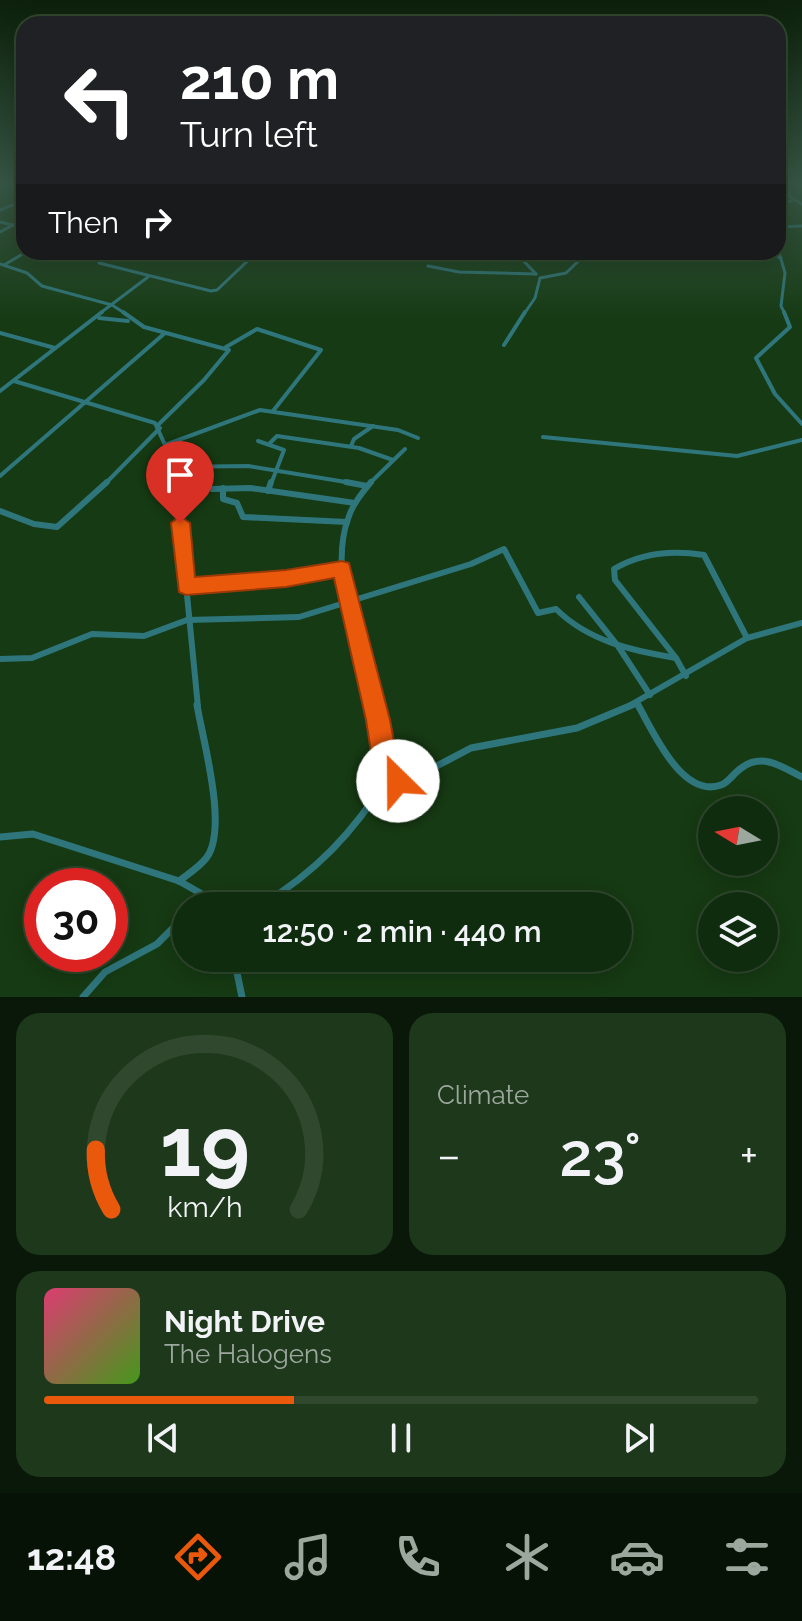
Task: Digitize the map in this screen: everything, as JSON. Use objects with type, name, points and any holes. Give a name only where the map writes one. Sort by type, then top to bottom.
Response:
[{"type":"street","points":[[103,260],[99,263],[214,291],[249,260]]},
{"type":"street","points":[[523,260],[538,276]]},
{"type":"street","points":[[428,266],[459,272],[538,276],[566,273],[580,260]]},
{"type":"street","points":[[782,260],[785,273],[781,306],[790,327],[756,358],[765,379],[802,424]]},
{"type":"street","points":[[1,265],[27,273],[42,286],[112,305],[137,323]]},
{"type":"street","points":[[504,345],[535,298],[538,276]]},
{"type":"street","points":[[0,391],[148,277]]},
{"type":"street","points":[[94,319],[109,317],[225,347],[234,345],[257,329],[321,350],[273,412]]},
{"type":"street","points":[[0,476],[166,332]]},
{"type":"street","points":[[0,333],[55,348]]},
{"type":"street","points":[[0,511],[34,524],[57,527],[112,478],[228,354],[225,347]]},
{"type":"street","points":[[14,381],[159,427]]},
{"type":"street","points":[[165,445],[251,412],[273,412],[374,426],[398,430],[418,438]]},
{"type":"street","points":[[794,418],[802,417]]},
{"type":"street","points":[[351,446],[354,439],[374,426]]},
{"type":"street","points":[[159,427],[174,489],[187,620],[216,835],[207,857],[179,881]]},
{"type":"street","points":[[270,443],[277,436],[351,446],[393,460]]},
{"type":"street","points":[[543,437],[737,456],[802,440]]},
{"type":"street","points":[[258,441],[284,450],[268,491]]},
{"type":"street","points":[[281,892],[327,862],[363,818],[388,777],[342,569],[347,522],[355,503],[405,449]]},
{"type":"street","points":[[170,467],[231,465],[368,486]]},
{"type":"street","points":[[174,489],[199,484],[212,489],[268,491],[355,503]]},
{"type":"street","points":[[223,488],[224,500],[237,503],[243,517],[347,522]]},
{"type":"street","points":[[0,659],[32,658],[92,634],[144,636],[187,620],[299,617],[506,549],[538,613],[556,609],[566,622],[618,646],[676,658]]},
{"type":"street","points":[[686,676],[676,658],[615,580],[614,569],[623,564],[665,555],[704,555],[747,638]]},
{"type":"street","points":[[186,586],[286,578],[342,569]]},
{"type":"street","points":[[579,597],[618,646],[650,695]]},
{"type":"street","points":[[388,777],[398,781],[410,780],[471,748],[577,728],[637,703],[747,638],[801,626]]},
{"type":"street","points":[[637,703],[681,775],[699,785],[723,785],[739,767],[753,759],[781,766],[802,777]]},
{"type":"street","points":[[0,837],[33,834],[179,881],[198,892]]},
{"type":"street","points":[[83,997],[105,972],[157,944],[172,929]]},
{"type":"street","points":[[237,972],[242,997]]},
{"type":"route","points":[[180,523],[186,586],[286,578],[342,569],[378,720],[388,777],[398,781]]}]
